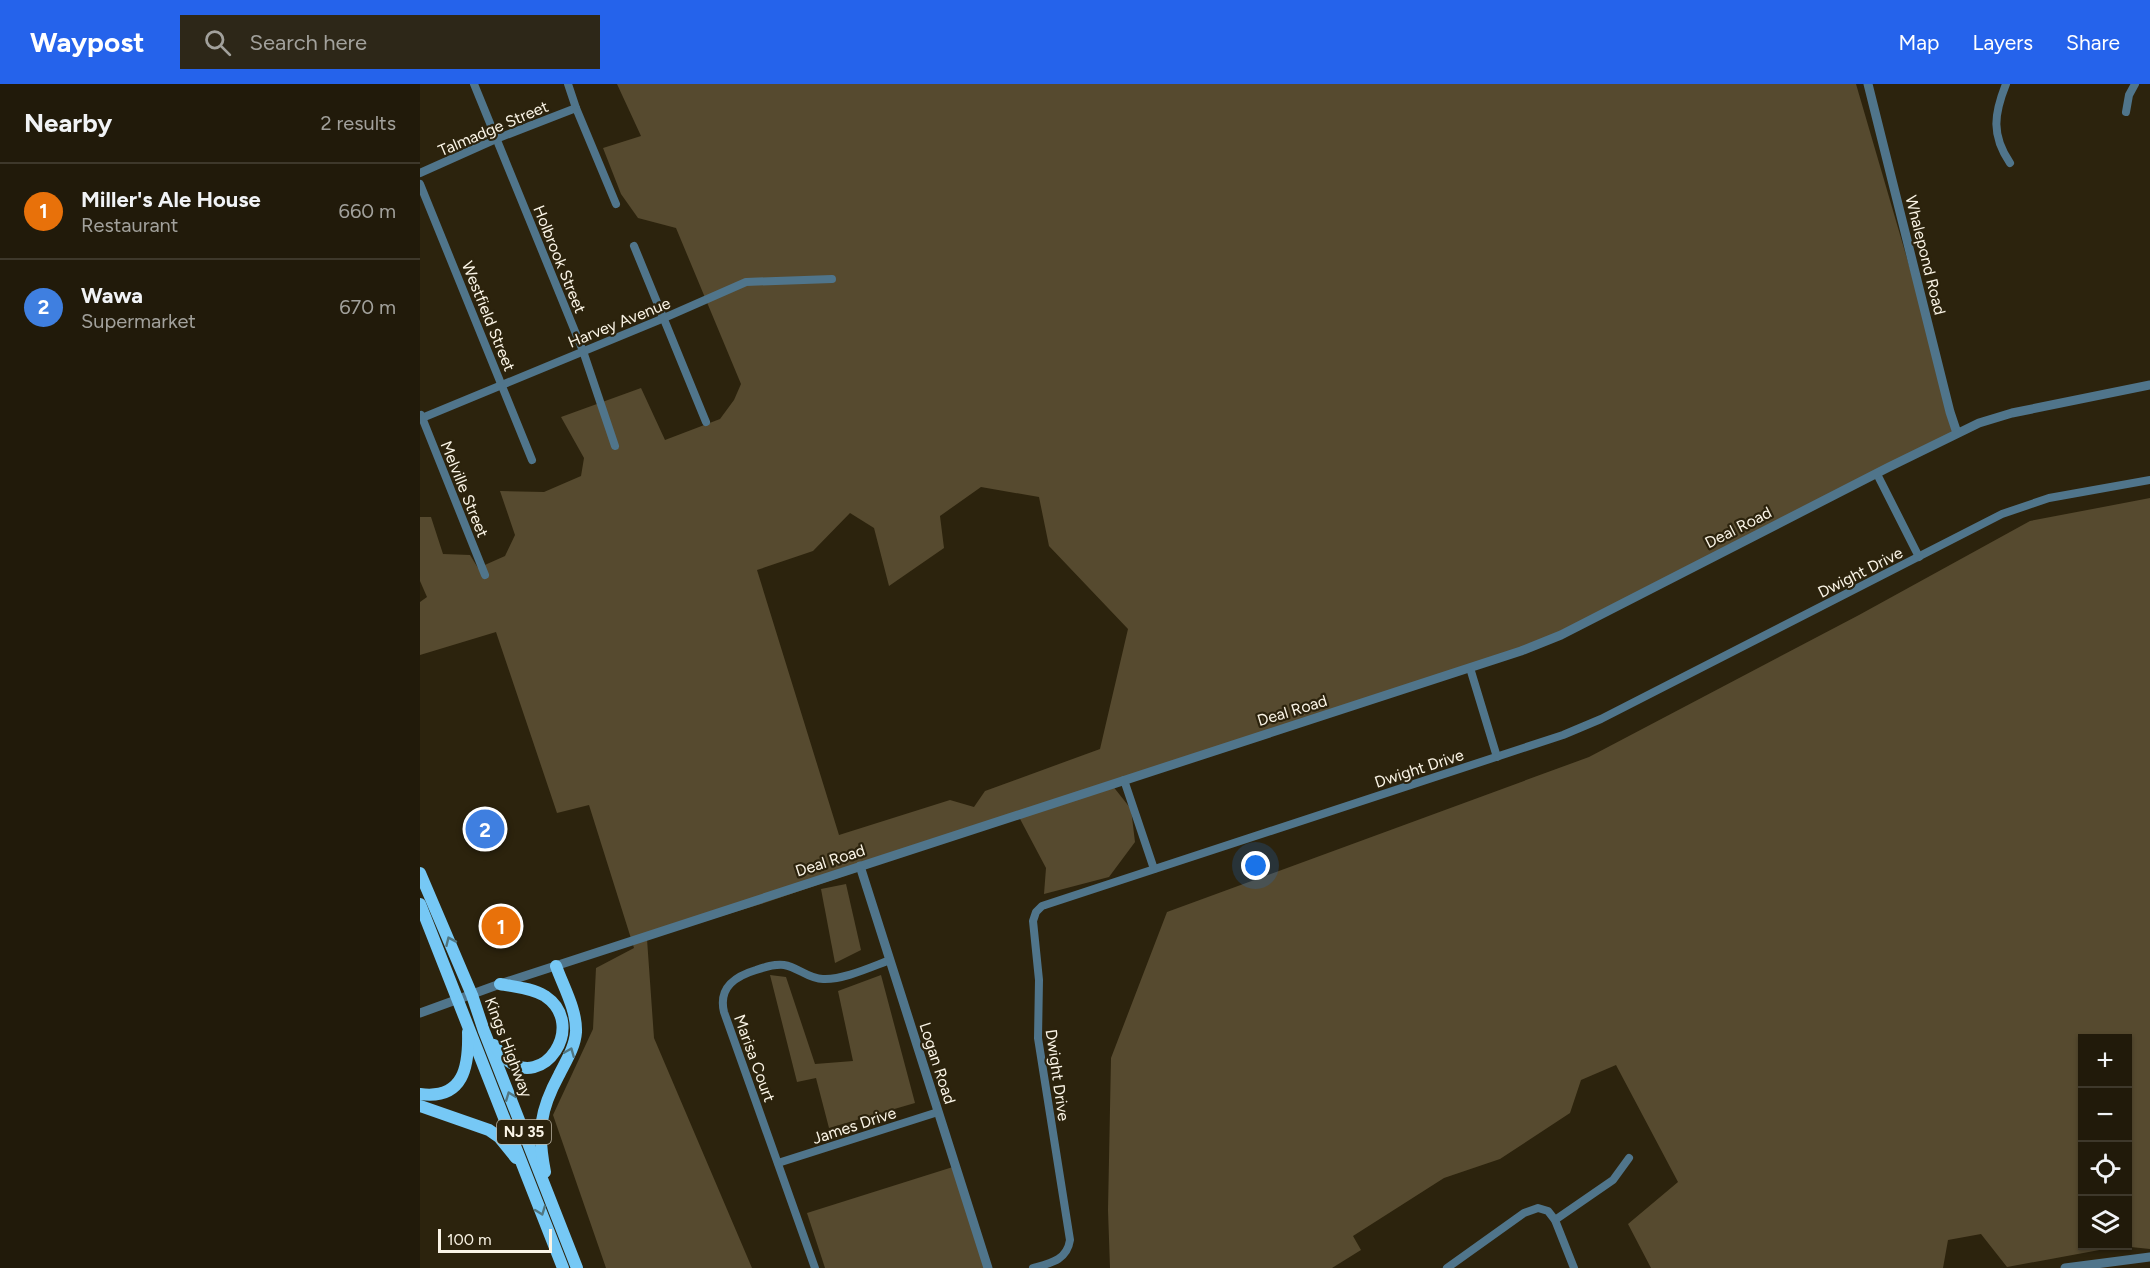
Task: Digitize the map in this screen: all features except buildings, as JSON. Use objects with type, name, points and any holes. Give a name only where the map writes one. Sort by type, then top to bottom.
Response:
[{"type":"main road","name":"Kings Highway","points":[[420,873],[472,995],[577,1268]]},
{"type":"main road","name":"Kings Highway","points":[[420,904],[563,1268]]},
{"type":"main road","points":[[554,1208],[541,1148],[540,1123],[547,1098],[571,1050],[576,1030],[556,966]]},
{"type":"main road","points":[[484,1031],[505,1059],[520,1066],[535,1066],[543,1063],[557,1051],[561,1042],[563,1029],[561,1019],[548,999],[538,993],[500,984]]},
{"type":"main road","points":[[420,1094],[445,1092],[461,1079],[469,1055],[468,1025]]},
{"type":"main road","points":[[420,1106],[481,1126],[494,1133],[507,1146],[526,1172]]},
{"type":"street","name":"Holbrook Street","points":[[474,84],[583,351],[615,446]]},
{"type":"street","points":[[568,84],[616,204]]},
{"type":"street","name":"Whalepond Road","points":[[1868,84],[1957,433]]},
{"type":"street","points":[[2006,84],[1998,107],[1996,132],[2001,150],[2010,163]]},
{"type":"street","points":[[2126,112],[2129,95],[2135,84]]},
{"type":"street","name":"Talmadge Street","points":[[420,173],[496,139],[576,108]]},
{"type":"street","name":"Westfield Street","points":[[420,184],[532,460]]},
{"type":"street","points":[[634,246],[706,422]]},
{"type":"street","name":"Harvey Avenue","points":[[421,416],[664,318],[746,282],[832,279]]},
{"type":"street","name":"Deal Road","points":[[420,1013],[500,984],[1521,651],[1561,634],[1957,433],[2012,413],[2150,385]]},
{"type":"street","name":"Melville Street","points":[[421,416],[485,575]]},
{"type":"street","points":[[1876,474],[1919,556]]},
{"type":"street","name":"Dwight Drive","points":[[1034,1268],[1062,1258],[1070,1240],[1038,1038],[1039,980],[1034,917],[1038,909],[1048,903],[1563,735],[1601,719],[1919,556],[2022,507],[2049,498],[2150,480]]},
{"type":"street","points":[[1470,668],[1497,757]]},
{"type":"street","points":[[1124,780],[1154,869]]},
{"type":"street","name":"Logan Road","points":[[860,866],[988,1268]]},
{"type":"street","name":"Marisa Court","points":[[815,1268],[724,1012],[722,1000],[726,989],[741,975],[770,965],[793,968],[811,977],[822,979],[837,977],[890,960]]},
{"type":"street","name":"James Drive","points":[[778,1163],[938,1112]]},
{"type":"street","points":[[1555,1220],[1613,1180],[1629,1158]]},
{"type":"street","points":[[1447,1268],[1529,1210],[1545,1209],[1555,1220],[1574,1268]]},
{"type":"street","points":[[2065,1268],[2150,1257]]},
{"type":"shaded area","points":[[617,84],[1856,84],[1958,433],[1548,641],[1112,785],[1131,809],[1135,842],[1109,877],[1044,894],[1046,868],[1019,817],[761,904],[647,939],[654,1038],[752,1268],[606,1268],[553,1115],[593,1029],[596,968],[634,948],[589,805],[557,813],[496,632],[420,655],[420,602],[427,597],[420,581],[420,517],[431,517],[443,554],[470,555],[478,568],[505,556],[515,535],[500,491],[544,492],[581,476],[584,458],[561,417],[641,388],[665,440],[720,419],[734,400],[741,384],[676,228],[638,218],[621,194],[603,148],[641,136]],"holes":[[[981,487],[1039,497],[1049,546],[1128,629],[1100,749],[985,791],[974,807],[950,800],[839,835],[757,570],[813,551],[850,513],[874,528],[889,586],[944,548],[940,516]]]},
{"type":"shaded area","points":[[2150,498],[2150,1249],[2132,1247],[2132,1034],[2078,1034],[2078,1250],[2099,1250],[2007,1267],[1981,1234],[1948,1240],[1943,1268],[1651,1268],[1628,1224],[1678,1182],[1616,1065],[1581,1080],[1570,1113],[1500,1159],[1444,1178],[1353,1236],[1361,1250],[1332,1268],[1110,1268],[1108,1210],[1111,1058],[1167,912],[1589,757],[1859,615],[2030,521]]},
{"type":"shaded area","points":[[846,884],[861,950],[835,963],[821,889]]},
{"type":"shaded area","points":[[770,975],[786,977],[815,1064],[853,1061],[838,991],[881,975],[915,1103],[829,1128],[816,1078],[797,1082]]},
{"type":"shaded area","points":[[956,1166],[988,1268],[825,1268],[807,1213]]},
{"type":"place","name":"Wawa","points":[[485,829]]},
{"type":"place","name":"Miller's Ale House","points":[[501,926]]}]
